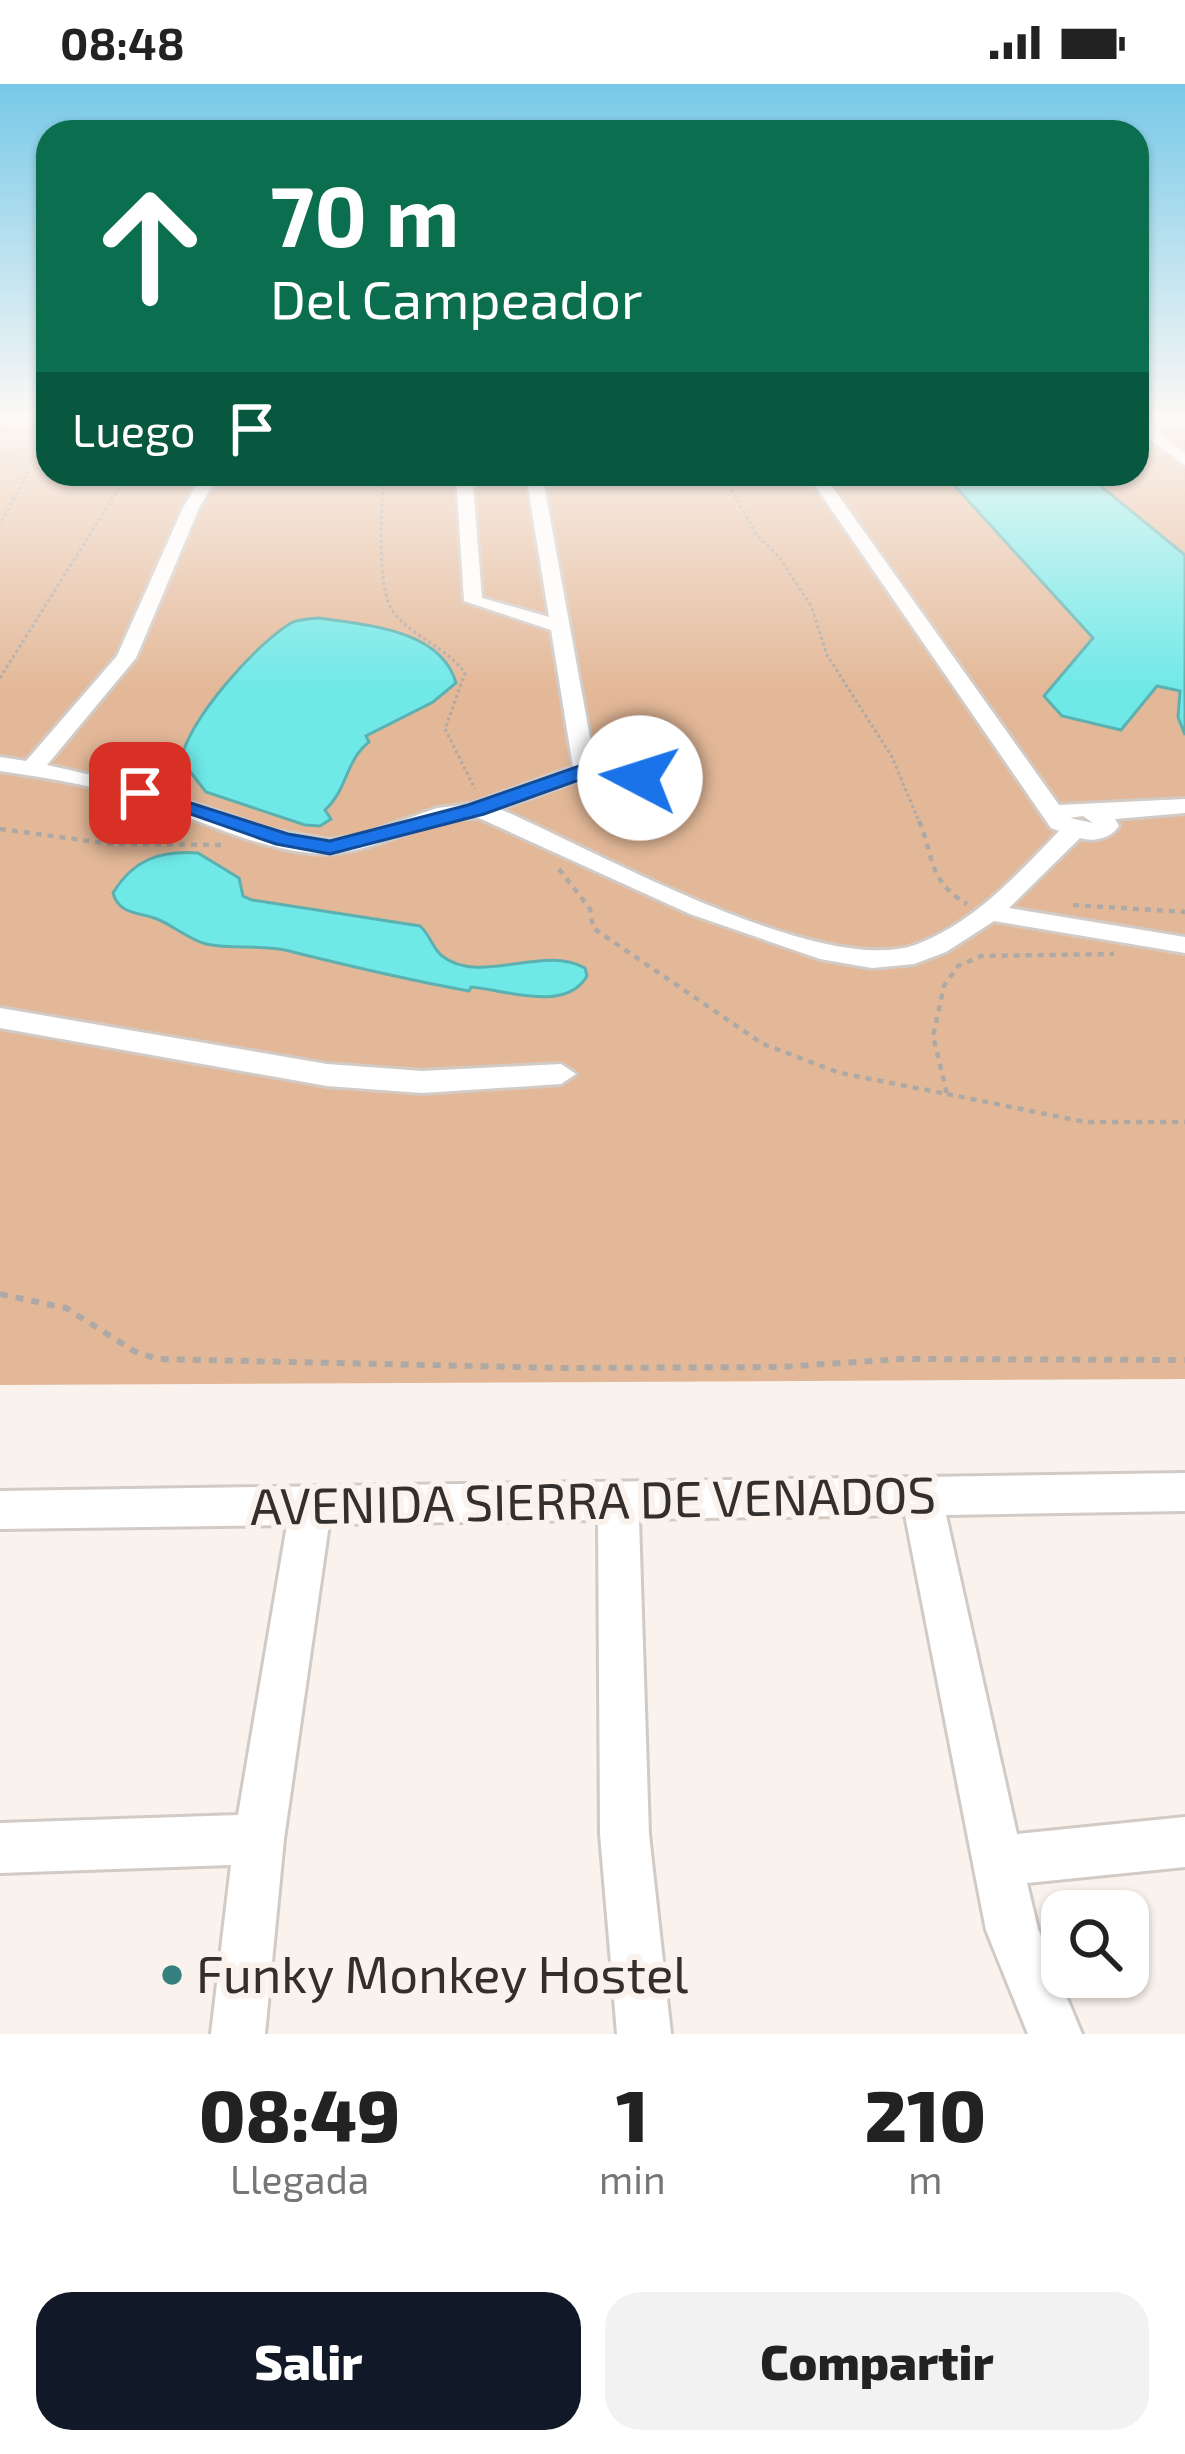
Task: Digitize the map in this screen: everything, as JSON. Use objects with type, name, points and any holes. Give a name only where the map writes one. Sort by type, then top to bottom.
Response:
[{"type":"street","points":[[31,769],[126,658],[192,507]]},
{"type":"street","points":[[466,507],[473,601],[562,627]]},
{"type":"street","points":[[540,507],[585,770]]},
{"type":"street","points":[[851,507],[963,666],[1082,819]]},
{"type":"street","points":[[963,666],[1045,762]]},
{"type":"street","points":[[0,764],[103,783],[284,840],[330,848],[483,807],[585,770],[640,778]]},
{"type":"street","points":[[1059,781],[1082,819]]},
{"type":"street","points":[[483,807],[532,834],[746,925],[839,956],[890,960],[948,940],[1006,901],[1082,819],[1185,806]]},
{"type":"street","points":[[1082,819],[1185,820]]},
{"type":"street","points":[[1006,901],[1086,922],[1185,936]]},
{"type":"street","points":[[1006,901],[1093,933],[1185,945]]},
{"type":"street","points":[[0,1018],[327,1075],[422,1082],[562,1074]]},
{"type":"street","name":"AVENIDA SIERRA DE VENADOS","points":[[0,1510],[1185,1492]]},
{"type":"street","points":[[922,1496],[1012,1930],[1055,2034]]},
{"type":"street","points":[[618,1499],[622,1736],[636,1986],[644,2034]]},
{"type":"street","points":[[238,2034],[259,1839],[311,1505]]},
{"type":"street","points":[[0,1848],[259,1839]]},
{"type":"street","points":[[996,1861],[1185,1842]]},
{"type":"path","points":[[0,678],[107,507]]},
{"type":"path","points":[[383,507],[388,602],[393,612],[455,659],[465,674],[445,729],[455,747],[458,770],[483,807]]},
{"type":"path","points":[[741,507],[811,606],[827,655],[892,757],[926,835],[931,869],[961,902],[1185,912]]},
{"type":"path","points":[[532,834],[538,852],[556,864],[567,885],[585,901],[593,928],[763,1044],[819,1067],[1085,1122],[1185,1122]]},
{"type":"path","points":[[946,1094],[933,1036],[944,986],[958,966],[981,956],[1127,955]]},
{"type":"path","points":[[0,1294],[34,1298],[74,1312],[136,1354],[158,1359],[563,1368],[779,1367],[902,1359],[981,1363],[1185,1360]]},
{"type":"shaded area","points":[[0,507],[1185,507],[1185,1379],[0,1385]]},
{"type":"water","points":[[974,507],[1126,507],[1185,555],[1185,735],[1178,717],[1180,691],[1157,686],[1121,730],[1062,716],[1044,696],[1093,638]]},
{"type":"water","points":[[319,618],[379,627],[418,641],[448,665],[456,683],[433,702],[366,736],[369,742],[325,810],[331,819],[320,826],[206,792],[181,760],[210,704],[243,665],[291,623]]},
{"type":"water","points":[[172,853],[198,853],[239,878],[243,896],[252,900],[420,926],[442,956],[458,964],[493,967],[550,960],[585,968],[587,976],[565,994],[550,997],[471,987],[469,991],[279,949],[206,944],[125,909],[116,900],[113,893],[139,865]]},
{"type":"place","name":"Funky Monkey Hostel","points":[[172,1975]]},
{"type":"route","points":[[140,793],[284,840],[330,848],[476,810],[585,770],[640,778]]}]
